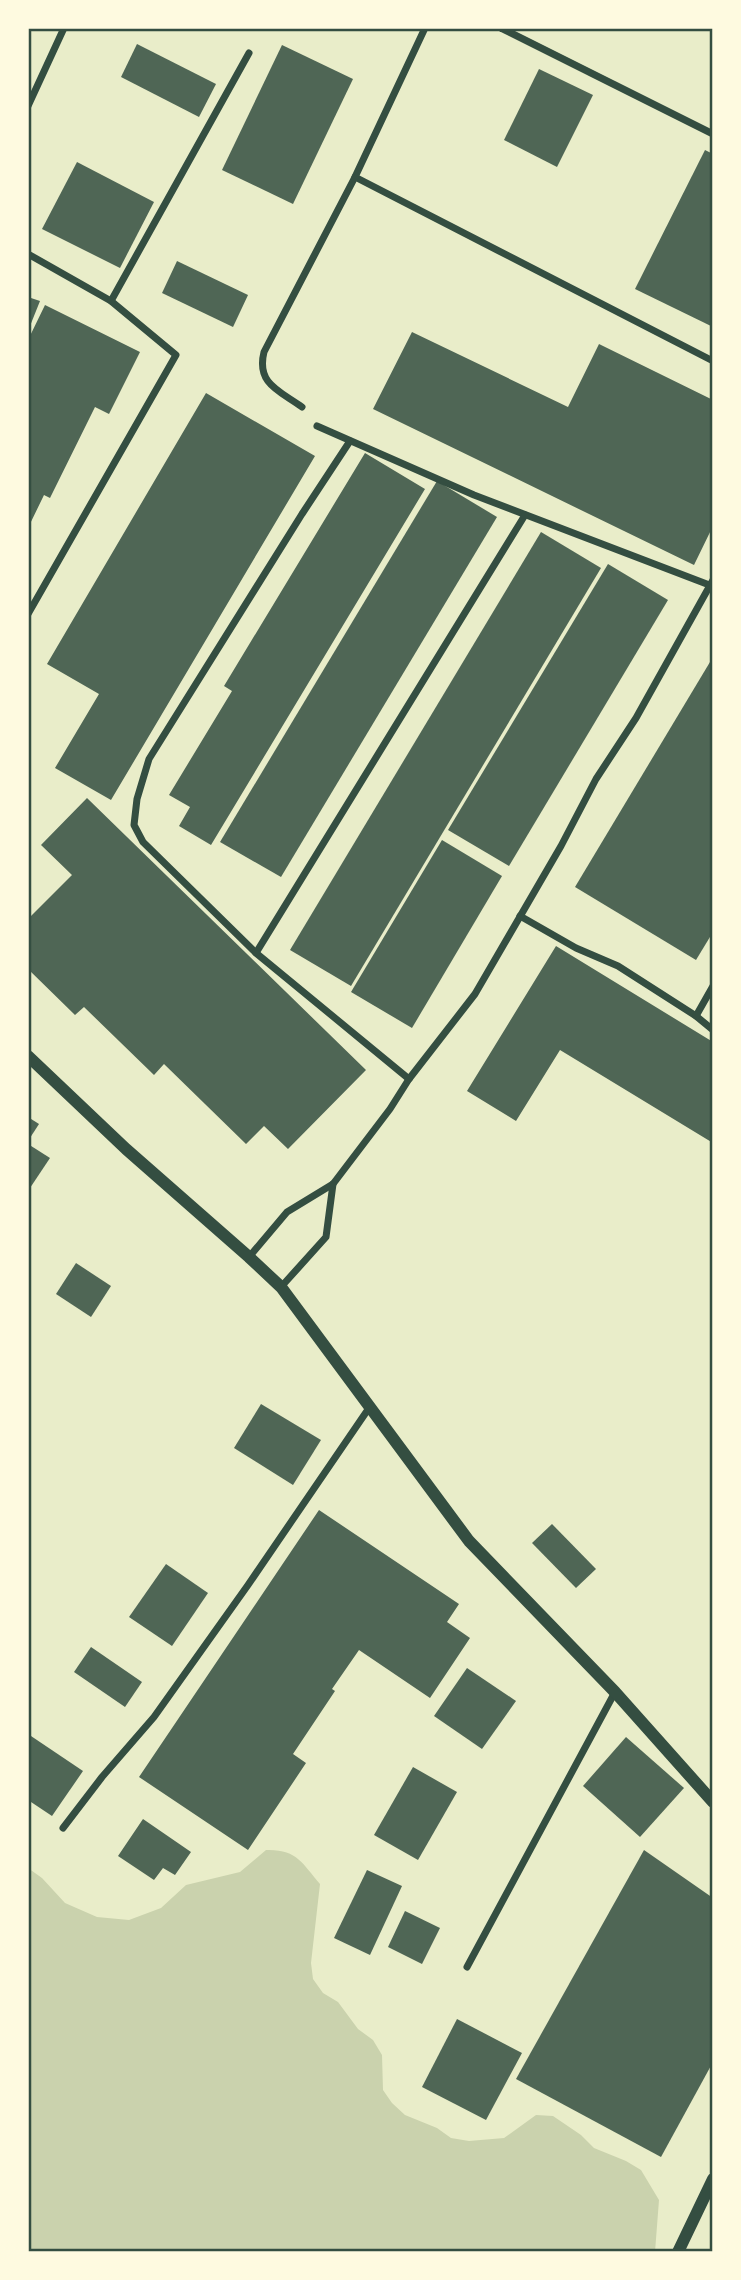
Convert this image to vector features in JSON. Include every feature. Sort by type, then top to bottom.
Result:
[{"type":"street","points":[[28,106],[64,28]]},
{"type":"street","points":[[302,407],[265,380],[261,362],[264,352],[355,177],[425,28]]},
{"type":"street","points":[[501,28],[713,134]]},
{"type":"street","points":[[111,302],[249,53]]},
{"type":"street","points":[[355,177],[713,361]]},
{"type":"street","points":[[28,254],[111,302],[176,355],[28,614]]},
{"type":"street","points":[[250,1257],[287,1212],[333,1184],[475,994],[561,846],[596,779],[636,718],[712,584],[525,514],[317,426]]},
{"type":"street","points":[[350,441],[149,759],[137,799],[134,825],[143,842],[256,953],[409,1079]]},
{"type":"street","points":[[256,953],[525,514]]},
{"type":"street","points":[[520,916],[576,948],[618,966],[696,1016],[713,1030]]},
{"type":"street","points":[[696,1016],[713,986]]},
{"type":"street","points":[[28,1056],[126,1149],[281,1287],[469,1541],[615,1692],[713,1802]]},
{"type":"street","points":[[281,1287],[326,1237],[333,1184]]},
{"type":"street","points":[[63,1828],[102,1777],[154,1717],[369,1408]]},
{"type":"street","points":[[467,1967],[615,1692]]},
{"type":"street","points":[[678,2252],[713,2179]]},
{"type":"green space","points":[[266,1850],[292,1855],[320,1884],[311,1963],[313,1979],[323,1993],[338,2002],[358,2029],[373,2040],[382,2055],[383,2090],[392,2103],[405,2115],[437,2128],[451,2138],[469,2141],[504,2138],[536,2115],[553,2116],[581,2135],[594,2148],[641,2170],[659,2200],[655,2252],[28,2252],[28,1868],[42,1878],[65,1903],[97,1917],[129,1920],[161,1908],[186,1885],[240,1872]]},
{"type":"building","points":[[137,44],[216,84],[199,117],[121,77]]},
{"type":"building","points":[[282,45],[353,79],[293,204],[222,170]]},
{"type":"building","points":[[539,69],[593,95],[557,167],[504,140]]},
{"type":"building","points":[[705,150],[713,154],[713,327],[635,289]]},
{"type":"building","points":[[77,162],[154,202],[120,268],[42,229]]},
{"type":"building","points":[[177,261],[248,295],[233,327],[162,293]]},
{"type":"building","points":[[28,297],[40,301],[28,331]]},
{"type":"building","points":[[45,305],[140,352],[109,414],[95,407],[50,498],[44,495],[28,528],[28,340]]},
{"type":"building","points":[[412,332],[568,407],[599,344],[713,400],[713,526],[694,565],[373,409]]},
{"type":"building","points":[[206,393],[315,456],[111,800],[55,768],[99,694],[47,664]]},
{"type":"building","points":[[365,453],[425,489],[211,845],[179,826],[190,807],[169,795],[232,691],[224,686]]},
{"type":"building","points":[[437,481],[497,517],[281,877],[220,842]]},
{"type":"building","points":[[541,532],[601,568],[351,986],[290,950]]},
{"type":"building","points":[[608,564],[668,600],[509,866],[448,830]]},
{"type":"building","points":[[713,657],[713,932],[696,960],[575,887]]},
{"type":"building","points":[[87,798],[366,1070],[288,1149],[264,1126],[246,1144],[164,1064],[154,1075],[84,1007],[75,1015],[28,969],[28,919],[72,875],[41,845]]},
{"type":"building","points":[[442,840],[502,876],[412,1028],[351,992]]},
{"type":"building","points":[[556,946],[713,1042],[713,1143],[560,1050],[516,1121],[467,1091]]},
{"type":"building","points":[[28,1117],[39,1124],[28,1141]]},
{"type":"building","points":[[28,1144],[50,1158],[28,1191]]},
{"type":"building","points":[[76,1263],[111,1286],[91,1317],[56,1294]]},
{"type":"building","points":[[261,1404],[321,1440],[293,1485],[234,1448]]},
{"type":"building","points":[[319,1510],[459,1604],[447,1622],[470,1638],[430,1698],[359,1650],[293,1754],[306,1763],[248,1850],[139,1777]]},
{"type":"building","points":[[552,1524],[596,1569],[576,1588],[532,1543]]},
{"type":"building","points":[[166,1564],[208,1593],[172,1646],[129,1617]]},
{"type":"building","points":[[91,1647],[142,1682],[125,1707],[74,1672]]},
{"type":"building","points":[[467,1668],[516,1701],[482,1749],[434,1716]]},
{"type":"building","points":[[28,1734],[83,1771],[52,1816],[28,1800]]},
{"type":"building","points":[[626,1737],[684,1788],[640,1837],[583,1786]]},
{"type":"building","points":[[413,1767],[457,1792],[418,1860],[374,1835]]},
{"type":"building","points":[[143,1819],[191,1852],[175,1875],[163,1868],[154,1880],[118,1856]]},
{"type":"building","points":[[644,1850],[713,1898],[713,2062],[661,2157],[516,2079]]},
{"type":"building","points":[[367,1870],[402,1886],[370,1955],[334,1938]]},
{"type":"building","points":[[405,1911],[440,1928],[422,1964],[388,1947]]},
{"type":"building","points":[[457,2019],[522,2053],[486,2120],[422,2087]]}]
